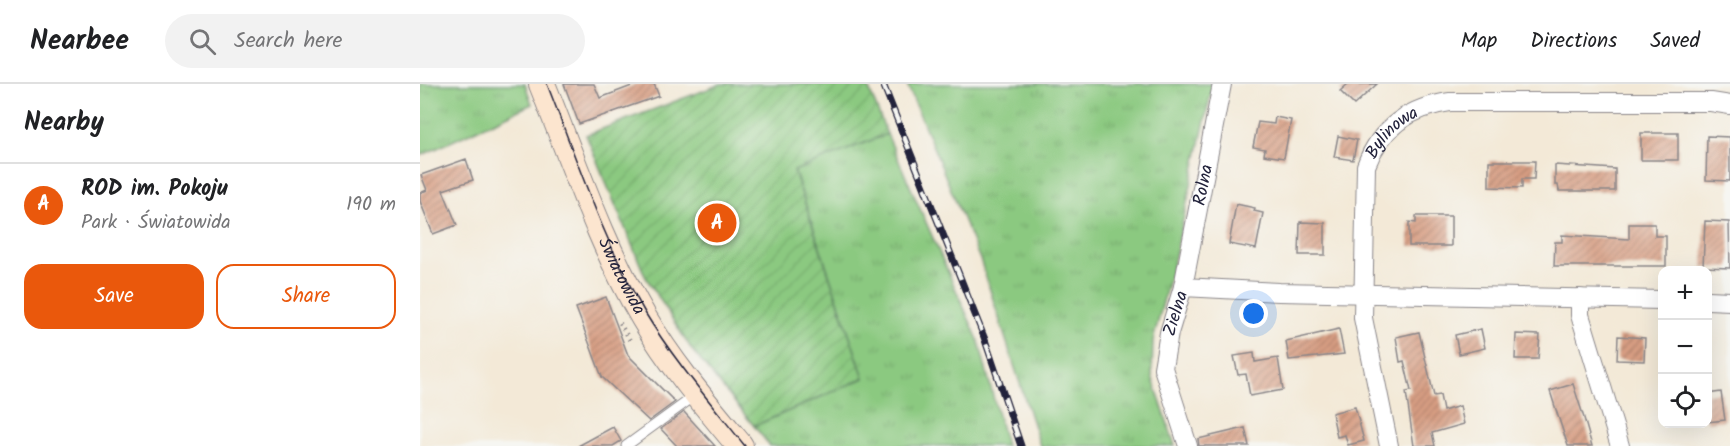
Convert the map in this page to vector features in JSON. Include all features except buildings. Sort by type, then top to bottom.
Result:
[{"type":"street","name":"Światowida","points":[[542,84],[626,285],[652,332],[697,394],[740,446]]},
{"type":"street","name":"Rolna","points":[[1183,287],[1222,84]]},
{"type":"street","name":"Bylinowa","points":[[1365,293],[1366,166],[1373,148],[1386,131],[1402,118],[1427,105],[1711,102],[1730,105]]},
{"type":"street","name":"Zielna","points":[[1188,446],[1170,396],[1163,368],[1169,333],[1183,287],[1658,300]]},
{"type":"street","points":[[1365,293],[1363,318],[1389,446]]},
{"type":"street","points":[[1580,298],[1580,315],[1620,446]]},
{"type":"street","points":[[1712,300],[1730,301]]},
{"type":"lane","points":[[626,446],[697,394]]},
{"type":"green space","points":[[420,84],[525,84],[532,104],[420,156]]},
{"type":"green space","points":[[721,84],[867,84],[887,134],[794,171],[864,378],[754,426],[692,350],[645,276],[586,135]]},
{"type":"green space","points":[[907,84],[1213,84],[1177,248],[1153,341],[1152,376],[1175,446],[1040,446],[981,262]]},
{"type":"green space","points":[[887,134],[979,342],[1006,446],[770,446],[754,426],[864,378],[794,170]]},
{"type":"tram line","points":[[547,84],[603,228],[629,284],[655,329],[679,363],[745,446]]},
{"type":"railway","points":[[883,84],[984,337],[1021,446]]},
{"type":"place","name":"ROD im. Pokoju","points":[[717,223]]}]
